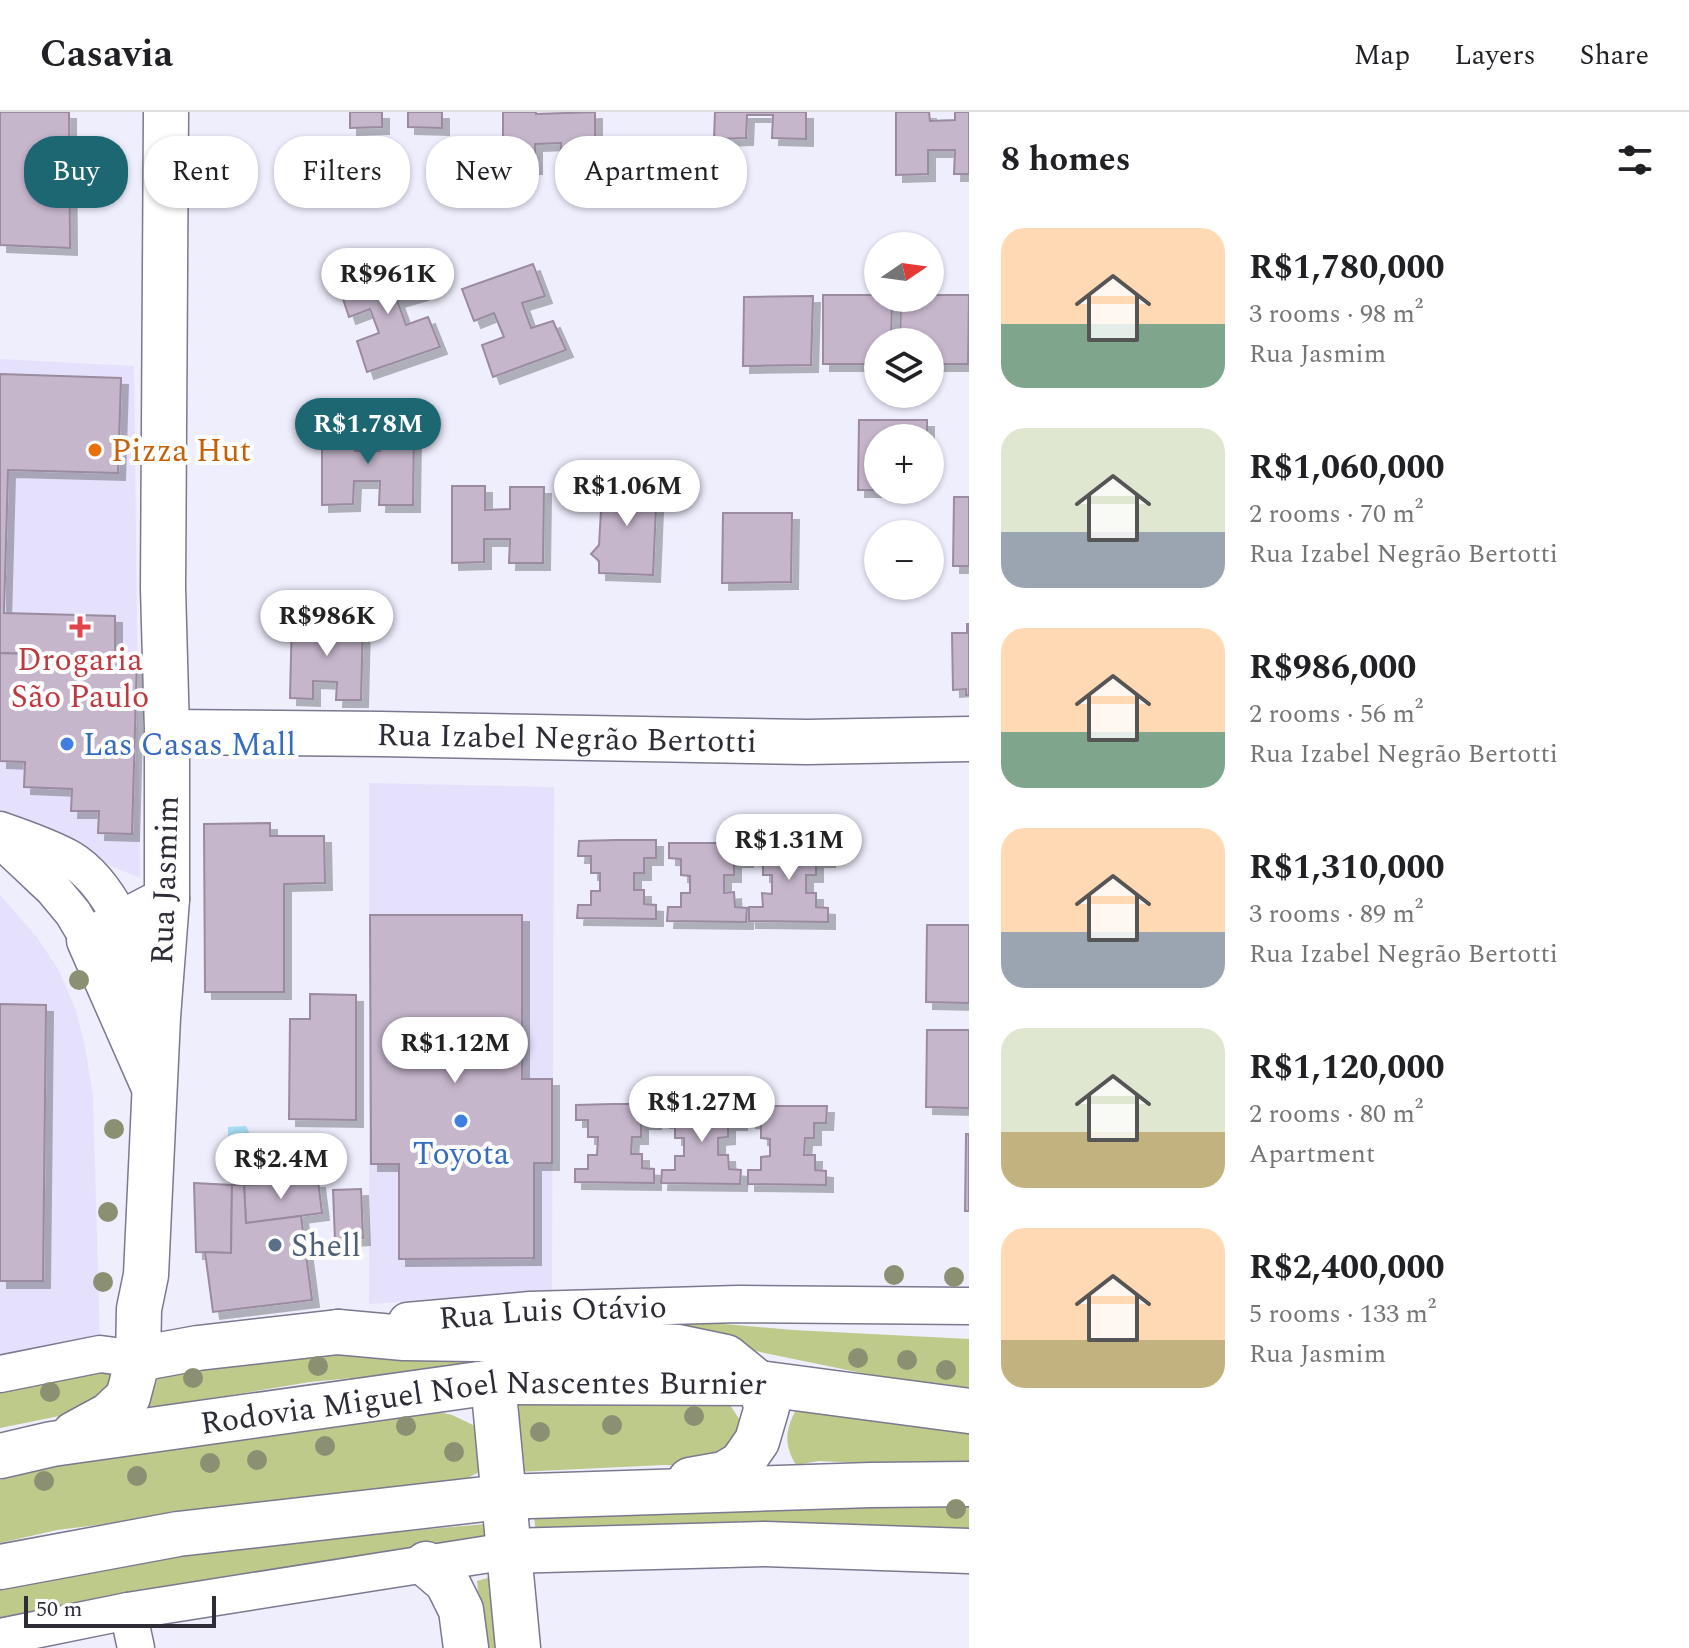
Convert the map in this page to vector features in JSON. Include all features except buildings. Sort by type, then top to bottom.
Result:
[{"type":"main road","name":"Rua Jasmim","points":[[52,1444],[109,1415],[128,1397],[138,1359],[139,1309],[146,1275],[158,1017],[167,899],[163,588],[166,112]]},
{"type":"main road","name":"Rua Izabel Negrão Bertotti","points":[[167,732],[807,742],[969,739]]},
{"type":"main road","points":[[156,1092],[105,930],[167,899]]},
{"type":"main road","points":[[146,1275],[156,1311],[164,1325],[173,1334],[198,1348]]},
{"type":"main road","points":[[338,1332],[404,1338],[549,1340],[678,1347],[726,1357],[758,1383],[767,1407],[757,1441],[741,1464],[724,1474],[597,1494]]},
{"type":"main road","name":"Rua Luis Otávio","points":[[138,1359],[198,1348],[338,1332]]},
{"type":"main road","points":[[493,1382],[518,1648]]},
{"type":"main road","name":"Rodovia Miguel Noel Nascentes Burnier","points":[[0,1456],[52,1444],[493,1382],[758,1383],[969,1411]]},
{"type":"main road","points":[[0,1567],[178,1534],[502,1497],[969,1484]]},
{"type":"main road","points":[[508,1551],[765,1544],[969,1551]]},
{"type":"main road","points":[[426,1564],[447,1582],[461,1610],[466,1648]]},
{"type":"street","points":[[0,830],[71,859],[87,872],[96,883],[105,930],[158,1017]]},
{"type":"street","points":[[0,839],[53,889],[73,913],[105,930]]},
{"type":"street","name":"Rua Luis Otávio","points":[[338,1332],[408,1321],[530,1310],[738,1304],[969,1306]]},
{"type":"street","points":[[0,1374],[100,1354],[138,1359]]},
{"type":"street","points":[[0,1637],[128,1611],[508,1551]]},
{"type":"street","points":[[128,1611],[136,1648]]},
{"type":"shaded area","points":[[0,359],[134,366],[140,878],[84,855],[0,810]]},
{"type":"shaded area","points":[[369,783],[554,787],[552,1293],[369,1304]]},
{"type":"shaded area","points":[[0,895],[36,936],[58,969],[76,1010],[85,1047],[93,1096],[100,1343],[0,1363]]},
{"type":"green space","points":[[619,1323],[724,1324],[969,1339],[969,1395]]},
{"type":"green space","points":[[385,1344],[486,1346],[489,1365],[310,1382],[142,1410],[161,1368]]},
{"type":"green space","points":[[109,1368],[119,1377],[94,1409],[0,1428],[0,1382]]},
{"type":"green space","points":[[701,1396],[730,1405],[745,1428],[734,1450],[706,1466],[517,1472],[515,1402]]},
{"type":"green space","points":[[420,1407],[452,1415],[473,1425],[486,1443],[483,1470],[455,1481],[57,1530],[0,1543],[0,1480],[123,1450]]},
{"type":"green space","points":[[796,1410],[969,1432],[969,1468],[819,1461],[796,1465],[787,1438]]},
{"type":"green space","points":[[969,1495],[969,1537],[537,1540],[533,1510]]},
{"type":"green space","points":[[486,1524],[486,1540],[0,1622],[0,1584],[236,1546]]},
{"type":"green space","points":[[491,1577],[498,1648],[483,1648],[477,1581]]},
{"type":"water","points":[[246,1126],[256,1146],[278,1145],[281,1161],[228,1168],[228,1127]]},
{"type":"place","name":"Pizza Hut","points":[[95,450]]},
{"type":"place","name":"Drogaria São Paulo","points":[[80,627]]},
{"type":"place","name":"Las Casas Mall","points":[[67,744]]},
{"type":"place","name":"Toyota","points":[[461,1121]]},
{"type":"place","name":"Shell","points":[[275,1245]]}]
